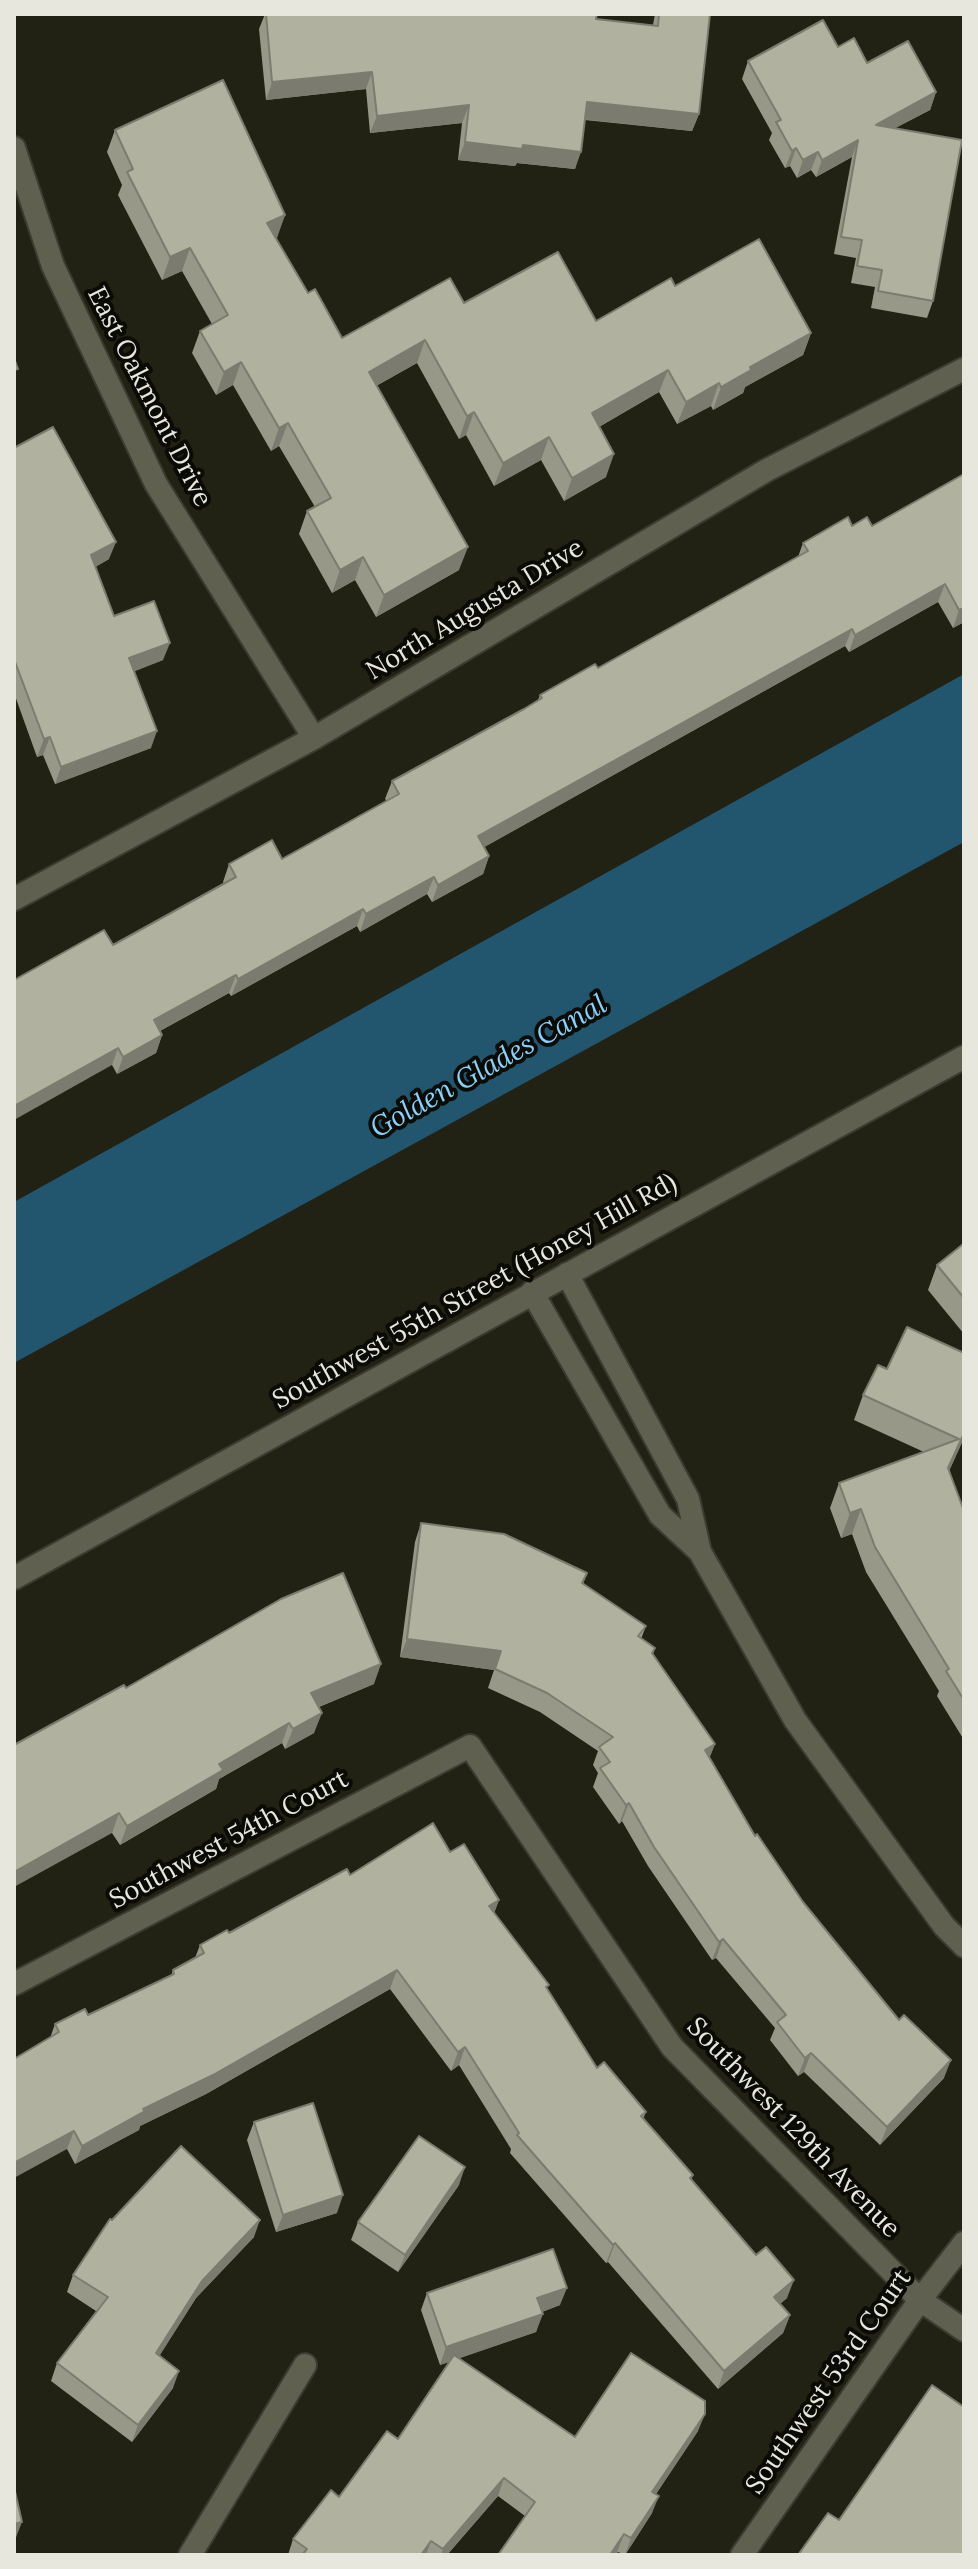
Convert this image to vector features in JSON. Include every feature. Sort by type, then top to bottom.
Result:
[{"type":"street","name":"East Oakmont Drive","points":[[14,148],[53,266],[156,484],[314,738]]},
{"type":"street","name":"North Augusta Drive","points":[[14,899],[314,738],[767,470],[964,369]]},
{"type":"street","name":"Southwest 55th Street (Honey Hill Rd)","points":[[14,1578],[964,1057]]},
{"type":"street","points":[[567,1274],[688,1499],[700,1552],[795,1720],[944,1926],[964,1946]]},
{"type":"street","points":[[532,1292],[660,1515],[700,1552]]},
{"type":"street","name":"Southwest 54th Court","points":[[14,1984],[470,1746]]},
{"type":"street","name":"Southwest 129th Avenue","points":[[470,1746],[672,2047],[920,2300],[964,2330]]},
{"type":"street","name":"Southwest 53rd Court","points":[[742,2555],[920,2300],[964,2243]]},
{"type":"street","points":[[190,2555],[305,2365]]},
{"type":"water","name":"Golden Glades Canal","points":[[964,674],[964,842],[14,1363],[14,1202]]},
{"type":"building","points":[[266,14],[597,14],[596,19],[658,26],[659,14],[710,14],[699,114],[587,102],[581,152],[465,142],[469,105],[377,116],[372,72],[272,82]]},
{"type":"building","points":[[823,20],[838,47],[854,38],[867,63],[908,41],[936,92],[876,125],[962,140],[933,301],[878,291],[882,270],[857,266],[862,240],[841,237],[858,140],[822,160],[818,152],[803,160],[796,148],[792,151],[776,122],[781,120],[748,61]]},
{"type":"building","points":[[223,80],[285,215],[267,223],[308,293],[315,289],[342,338],[450,278],[464,303],[558,252],[596,321],[671,278],[675,286],[759,239],[811,333],[721,387],[719,383],[686,402],[668,370],[592,413],[614,454],[572,478],[549,437],[503,463],[474,412],[467,416],[425,340],[369,372],[468,547],[384,595],[363,557],[340,570],[307,511],[331,498],[288,423],[279,428],[241,362],[224,372],[200,331],[228,315],[190,248],[170,257],[127,172],[133,169],[115,130]]},
{"type":"building","points":[[53,427],[116,542],[91,555],[114,616],[154,601],[170,643],[129,658],[157,731],[61,767],[50,737],[44,739],[14,659],[14,448]]},
{"type":"building","points":[[964,474],[964,608],[959,610],[945,584],[855,635],[852,629],[478,836],[489,856],[438,885],[434,877],[366,914],[363,909],[238,979],[236,975],[154,1020],[162,1035],[123,1057],[118,1048],[14,1106],[14,980],[104,930],[113,945],[236,877],[229,864],[272,840],[282,859],[399,794],[392,781],[524,709],[542,698],[540,695],[595,664],[598,668],[808,551],[803,543],[848,517],[852,526],[867,517],[872,526]]},
{"type":"building","points":[[962,1245],[964,1247],[964,1298],[937,1265]]},
{"type":"building","points":[[907,1327],[964,1353],[964,1433],[948,1468],[964,1511],[964,1700],[946,1671],[949,1669],[875,1547],[861,1509],[850,1513],[839,1483],[959,1439],[863,1395],[878,1365],[887,1369]]},
{"type":"building","points":[[421,1523],[504,1534],[587,1573],[582,1583],[646,1626],[638,1636],[655,1648],[652,1653],[715,1744],[705,1750],[755,1836],[757,1834],[803,1902],[899,2020],[904,2015],[951,2060],[887,2127],[811,2053],[805,2058],[777,2022],[786,2015],[723,1939],[719,1942],[654,1847],[629,1803],[626,1805],[600,1768],[610,1762],[599,1747],[613,1737],[547,1693],[495,1669],[501,1651],[407,1639]]},
{"type":"building","points":[[343,1573],[381,1664],[311,1693],[322,1713],[293,1729],[289,1723],[219,1764],[223,1770],[127,1826],[119,1813],[14,1872],[14,1745],[124,1685],[126,1688],[281,1599]]},
{"type":"building","points":[[433,1823],[450,1852],[464,1844],[499,1900],[489,1906],[549,1985],[546,1987],[597,2068],[604,2062],[646,2112],[641,2116],[693,2175],[690,2178],[756,2255],[766,2247],[794,2280],[774,2297],[790,2315],[724,2371],[615,2243],[613,2245],[517,2135],[519,2133],[465,2047],[458,2052],[397,1970],[213,2075],[143,2109],[145,2111],[82,2146],[74,2131],[14,2163],[14,2059],[59,2032],[55,2024],[85,2009],[88,2015],[174,1974],[173,1970],[204,1953],[200,1945],[227,1930],[229,1933],[347,1869],[350,1875]]},
{"type":"building","points":[[313,2103],[343,2195],[283,2215],[254,2122]]},
{"type":"building","points":[[419,2136],[465,2167],[405,2255],[358,2222]]},
{"type":"building","points":[[181,2146],[260,2220],[202,2281],[156,2353],[179,2371],[138,2425],[57,2363],[108,2297],[73,2275],[110,2219]]},
{"type":"building","points":[[553,2249],[567,2288],[537,2298],[543,2314],[446,2347],[427,2293]]},
{"type":"building","points":[[631,2353],[705,2401],[705,2414],[652,2492],[659,2496],[631,2538],[624,2534],[610,2555],[498,2555],[535,2502],[504,2478],[443,2549],[431,2541],[421,2555],[302,2555],[307,2549],[293,2539],[331,2490],[339,2497],[387,2431],[398,2439],[454,2355],[575,2437]]},
{"type":"building","points":[[932,2385],[964,2407],[964,2555],[798,2555],[828,2513],[839,2520]]},
{"type":"building","points":[[14,2487],[22,2522],[14,2524]]}]
